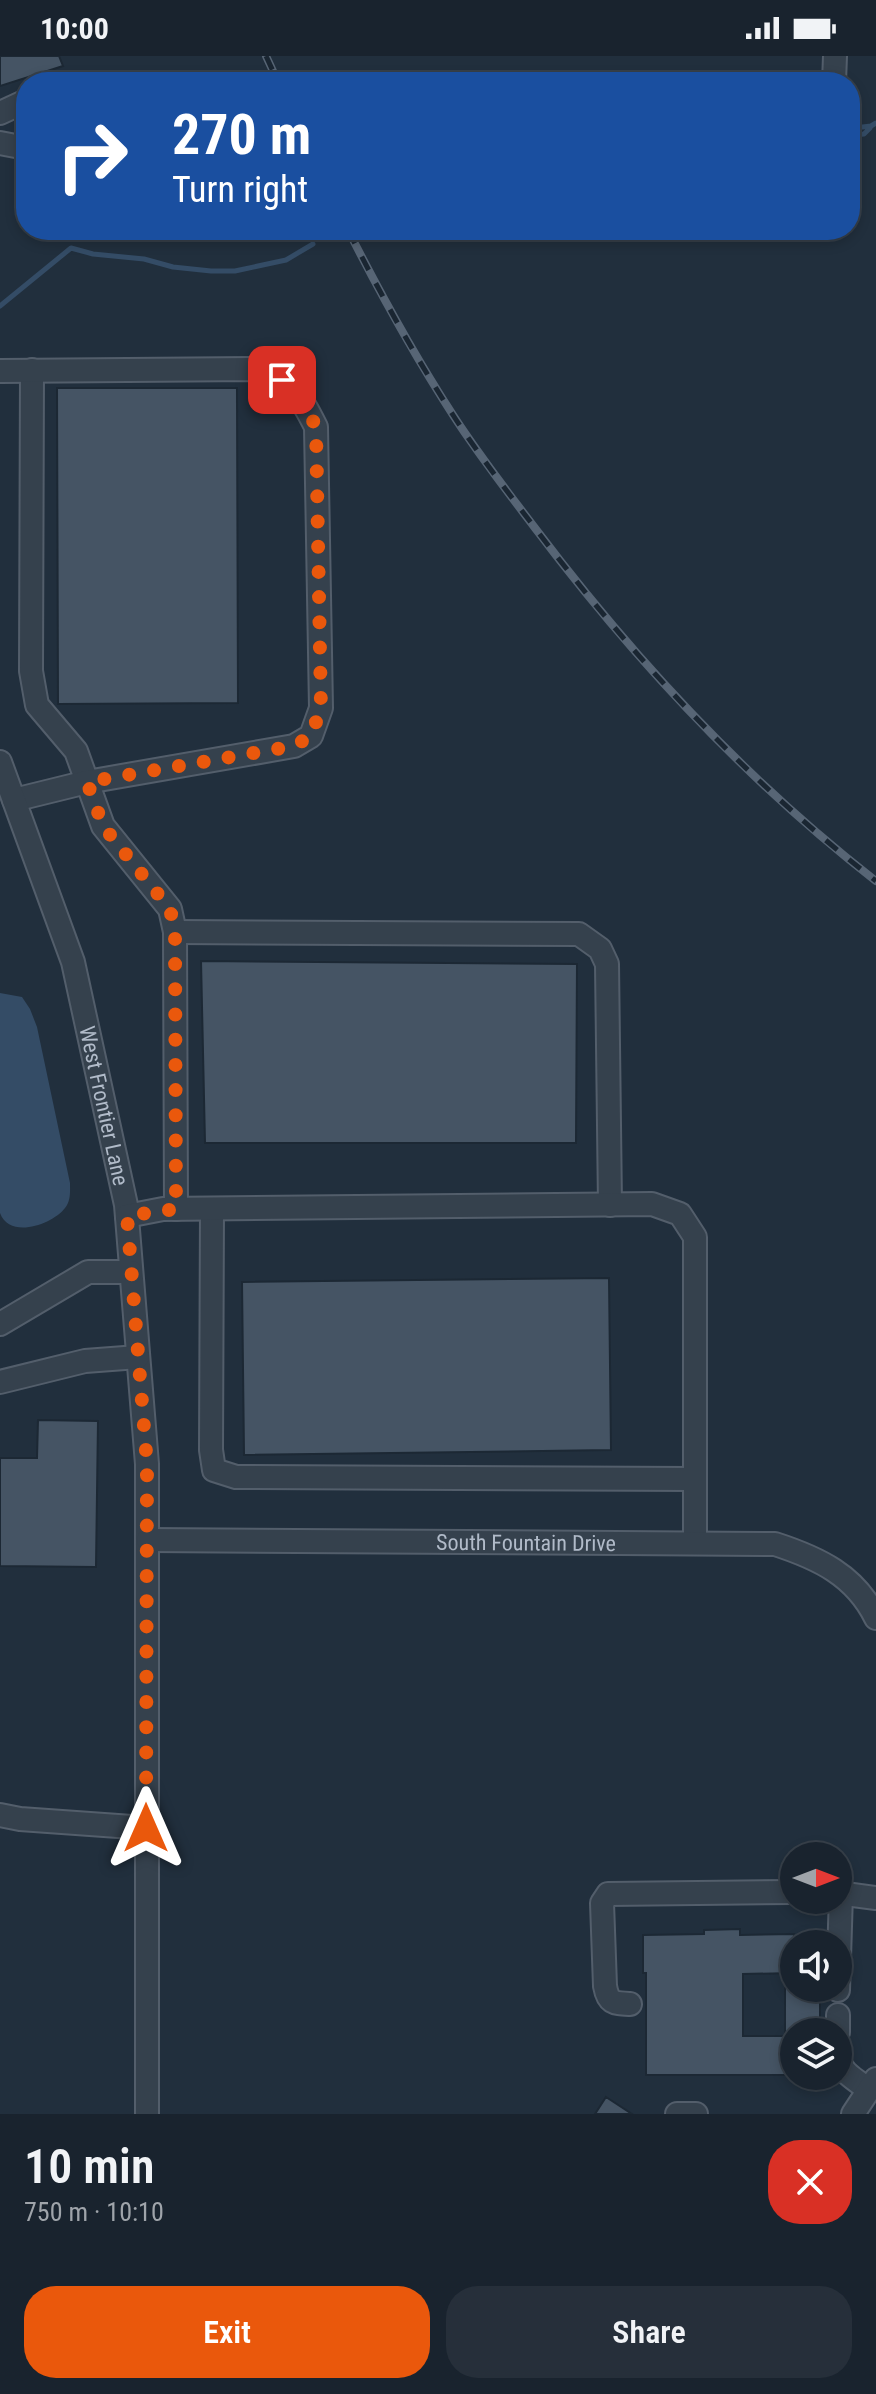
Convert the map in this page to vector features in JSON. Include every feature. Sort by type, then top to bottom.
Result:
[{"type":"street","points":[[0,371],[254,369],[282,380],[303,401],[316,427],[321,708],[311,736],[294,746],[87,782],[14,800]]},
{"type":"street","points":[[32,370],[31,671],[37,705],[76,751],[103,826],[170,909],[175,932],[176,1209]]},
{"type":"street","name":"West Frontier Lane","points":[[0,762],[73,962],[127,1216],[147,1464],[147,2114]]},
{"type":"street","points":[[175,932],[579,934],[600,949],[607,964],[610,1205]]},
{"type":"street","points":[[127,1216],[176,1209],[652,1204],[680,1214],[695,1237],[695,1543]]},
{"type":"street","points":[[212,1209],[211,1450],[214,1470],[236,1477],[695,1479]]},
{"type":"street","points":[[0,1324],[88,1272],[131,1272]]},
{"type":"street","points":[[0,1382],[85,1361],[138,1357]]},
{"type":"street","name":"South Fountain Drive","points":[[148,1540],[775,1544],[811,1556],[835,1570],[858,1590],[876,1618]]},
{"type":"street","points":[[0,1815],[146,1828]]},
{"type":"street","points":[[630,2004],[614,2003],[607,1997],[602,1903],[608,1894],[780,1892]]},
{"type":"street","points":[[852,1895],[876,1898]]},
{"type":"street","points":[[852,2075],[873,2084],[853,2114]]},
{"type":"street","points":[[677,2114],[696,2114]]},
{"type":"water","points":[[0,993],[22,997],[37,1027],[70,1183],[65,1208],[51,1219],[32,1227],[13,1226],[0,1213]]},
{"type":"building","points":[[0,56],[59,56],[63,66],[44,72],[16,72],[16,81],[0,86]]},
{"type":"building","points":[[57,388],[237,388],[238,703],[58,704]]},
{"type":"building","points":[[201,961],[577,964],[576,1143],[205,1143]]},
{"type":"building","points":[[609,1278],[611,1450],[244,1455],[242,1282]]},
{"type":"building","points":[[38,1420],[98,1421],[96,1567],[0,1566],[0,1458],[37,1458]]},
{"type":"building","points":[[740,1929],[740,1935],[780,1934],[780,1973],[743,1974],[743,2036],[780,2036],[780,2075],[646,2075],[643,1935],[704,1934],[704,1930]]},
{"type":"building","points":[[785,2002],[820,2002],[820,2018],[785,2018]]},
{"type":"building","points":[[606,2097],[632,2114],[595,2114]]},
{"type":"waterway","points":[[860,127],[876,123]]},
{"type":"waterway","points":[[860,134],[870,128]]},
{"type":"waterway","points":[[0,306],[71,248],[93,254],[144,259],[173,267],[235,271],[286,260],[313,244]]},
{"type":"railway","points":[[266,56],[273,72]]},
{"type":"railway","points":[[353,240],[398,324],[453,415],[573,577],[694,716],[782,802],[876,881]]},
{"type":"route","points":[[146,1828],[147,1464],[127,1216],[176,1209],[175,932],[170,909],[103,826],[87,782],[294,746],[311,736],[321,708],[316,427],[303,401],[282,380]]}]
